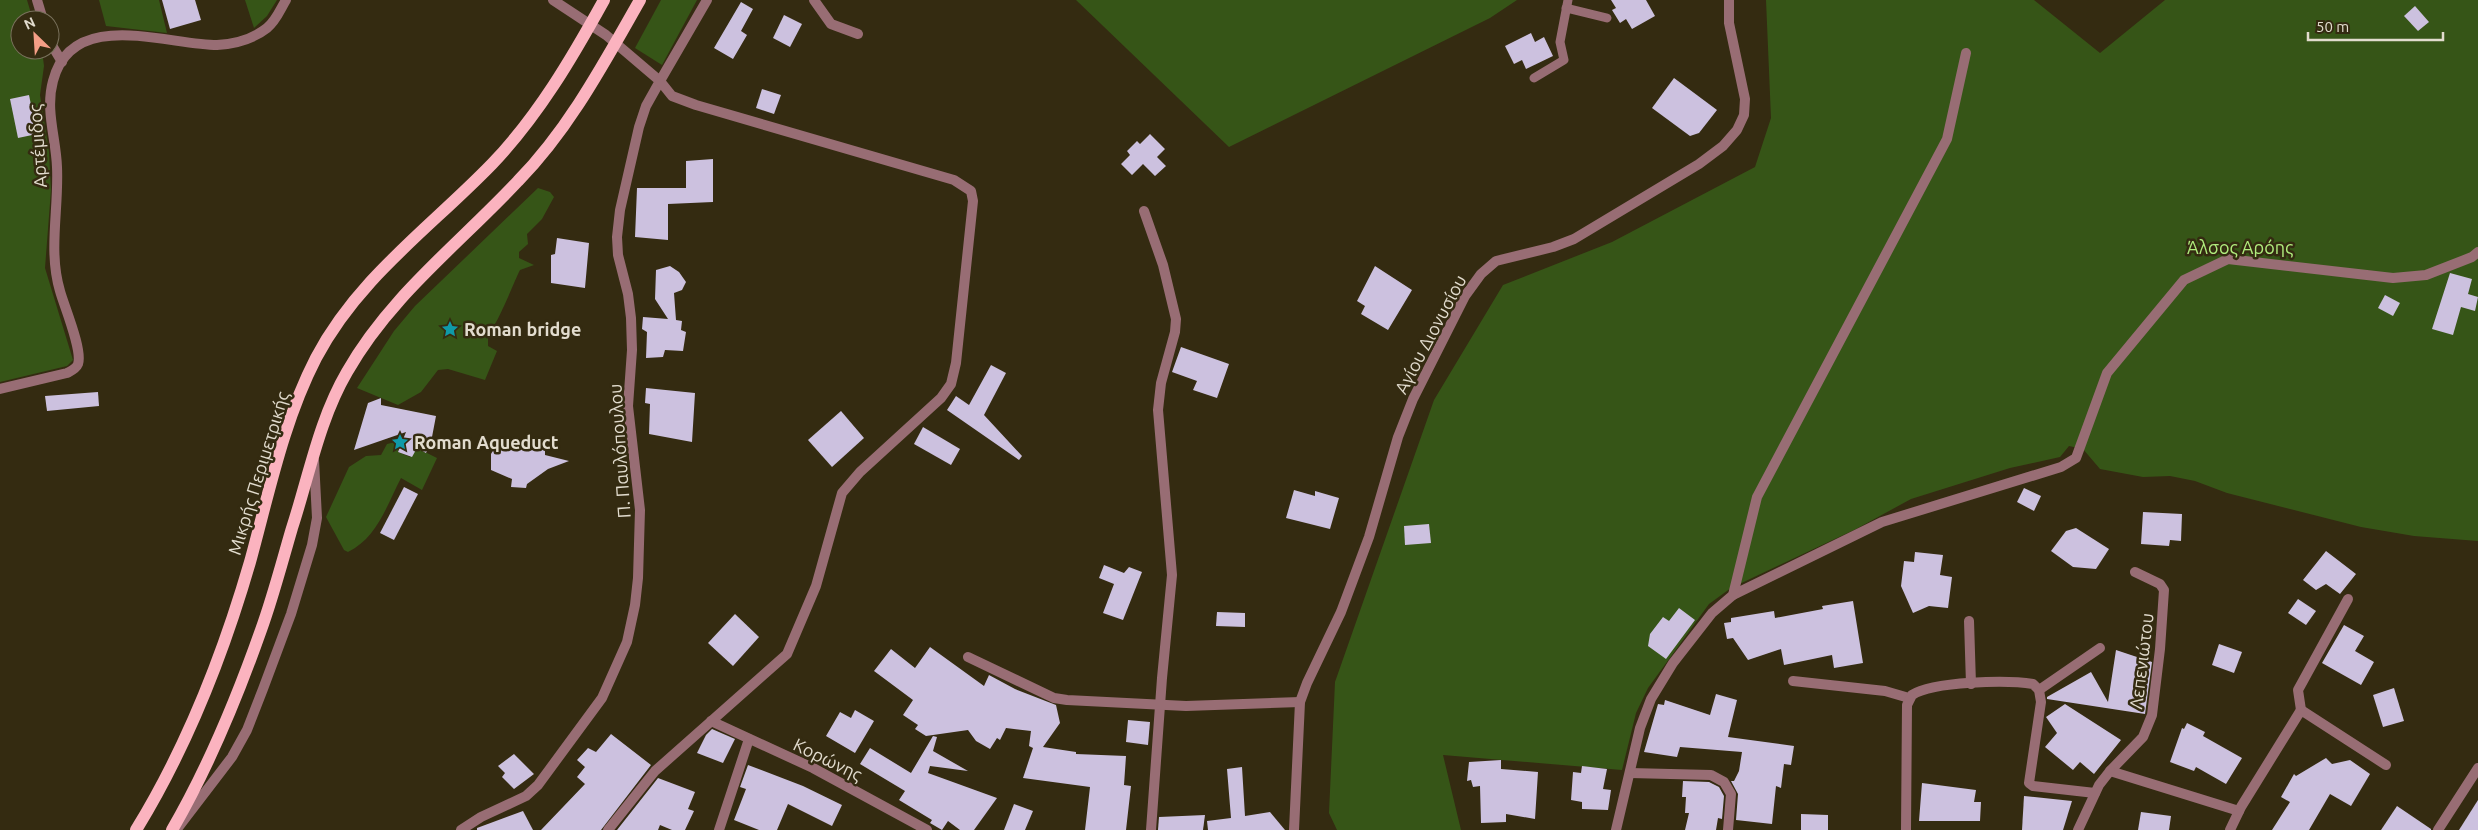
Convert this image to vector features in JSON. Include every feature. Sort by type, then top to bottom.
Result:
[{"type":"main road","name":"Μικρής Περιμετρικής","points":[[136,830],[175,759],[213,670],[249,565],[286,429],[317,356],[341,318],[371,280],[476,180],[523,129],[563,71],[604,0]]},
{"type":"main road","points":[[172,830],[211,752],[251,659],[314,457],[338,389],[364,343],[407,291],[533,165],[577,107],[640,0]]},
{"type":"street","name":"Αρτέμιδος","points":[[0,389],[67,373],[75,369],[79,362],[77,348],[54,267],[57,164],[50,97],[55,75],[62,62],[71,52],[84,43],[98,37],[113,34],[207,44],[234,43],[257,34],[268,27],[286,0]]},
{"type":"street","name":"Π. Παυλόπουλου","points":[[461,830],[471,823],[526,796],[538,786],[602,698],[627,642],[635,605],[638,578],[640,510],[628,406],[632,350],[631,318],[628,294],[618,255],[617,237],[622,200],[639,127],[646,106],[707,0]]},
{"type":"street","points":[[814,0],[831,24],[858,34]]},
{"type":"street","name":"Αγίου Διονυσίου","points":[[1294,830],[1300,702],[1307,683],[1341,612],[1369,537],[1398,437],[1413,399],[1438,347],[1476,280],[1496,261],[1553,247],[1587,231],[1715,153],[1737,130],[1744,115],[1744,99],[1729,23],[1729,0]]},
{"type":"street","points":[[555,2],[606,36],[644,66],[672,96],[696,105],[954,180],[971,191],[973,201],[956,363],[951,384],[936,403],[846,487],[838,502],[810,604],[787,654],[655,771],[608,830]]},
{"type":"street","points":[[1733,595],[1757,497],[1947,139],[1966,53]]},
{"type":"street","points":[[1144,211],[1163,265],[1176,319],[1175,332],[1161,384],[1158,410],[1172,575],[1160,706],[1152,830]]},
{"type":"street","points":[[1616,830],[1644,717],[1660,683],[1712,613],[1733,595],[1882,522],[2061,467],[2076,458],[2107,373],[2184,280],[2228,259],[2392,278],[2426,275],[2472,257],[2478,252]]},
{"type":"street","points":[[176,830],[232,757],[247,730],[267,680],[291,614],[312,545],[317,509],[314,457]]},
{"type":"street","name":"Λεπενιώτου","points":[[2110,771],[2143,737],[2154,706],[2164,590],[2160,584],[2135,572]]},
{"type":"street","points":[[2230,830],[2239,811],[2301,710],[2298,690],[2348,599]]},
{"type":"street","points":[[1969,622],[1970,684]]},
{"type":"street","points":[[2039,690],[2100,648]]},
{"type":"street","points":[[968,657],[1054,698],[1087,702],[1160,706],[1300,702]]},
{"type":"street","points":[[1793,681],[1880,690],[1909,698]]},
{"type":"street","points":[[1906,830],[1906,710],[1909,698],[1916,692],[1931,688],[1970,684],[2033,684],[2039,690],[2040,712],[2029,783],[2033,786],[2096,793]]},
{"type":"street","points":[[2301,710],[2386,765]]},
{"type":"street","name":"Κορώνης","points":[[711,721],[813,768],[927,830]]},
{"type":"street","points":[[719,830],[749,738]]},
{"type":"street","points":[[2438,830],[2478,768]]},
{"type":"street","points":[[2078,830],[2096,793],[2110,771],[2239,811]]},
{"type":"street","points":[[1630,773],[1710,775],[1724,782],[1730,794],[1728,830]]},
{"type":"lane","points":[[1534,78],[1564,60],[1560,42],[1567,4],[1607,18]]},
{"type":"green space","points":[[0,0],[27,0],[30,10],[10,10],[10,60],[43,60],[40,95],[49,152],[51,190],[45,268],[73,360],[67,366],[0,382]]},
{"type":"green space","points":[[99,0],[159,0],[167,33],[106,26]]},
{"type":"green space","points":[[245,0],[277,0],[267,16],[254,28]]},
{"type":"green space","points":[[661,0],[697,0],[662,65],[635,48]]},
{"type":"green space","points":[[1076,0],[1517,0],[1490,18],[1229,147]]},
{"type":"green space","name":"Άλσος Αρόης","points":[[1766,0],[2034,0],[2100,53],[2165,0],[2478,0],[2478,541],[2414,536],[2361,527],[2227,493],[2195,481],[2170,476],[2143,477],[2100,469],[2083,449],[2069,446],[2060,457],[2010,468],[1911,499],[1856,529],[1731,588],[1709,604],[1648,688],[1636,713],[1622,770],[1443,755],[1461,830],[1337,830],[1329,813],[1335,682],[1434,400],[1503,285],[1612,242],[1755,167],[1771,118]]},
{"type":"green space","points":[[538,188],[550,192],[554,197],[542,219],[527,234],[528,244],[519,252],[519,258],[534,265],[520,270],[492,330],[488,334],[488,346],[497,351],[485,380],[448,369],[438,370],[421,392],[398,405],[357,388],[394,331],[415,306]]},
{"type":"green space","points":[[400,441],[398,452],[410,457],[418,446],[423,447],[423,451],[437,458],[422,490],[401,478],[374,530],[358,546],[348,552],[344,550],[326,517],[349,467],[366,456],[381,455],[387,444]]},
{"type":"building","points":[[162,0],[195,0],[201,20],[170,29]]},
{"type":"building","points":[[1611,0],[1646,0],[1655,16],[1632,29],[1626,19],[1620,23],[1612,10],[1616,8]]},
{"type":"building","points":[[741,2],[753,9],[741,31],[747,35],[733,59],[714,48]]},
{"type":"building","points":[[2415,6],[2429,22],[2418,31],[2404,16]]},
{"type":"building","points":[[784,15],[802,24],[790,47],[773,38]]},
{"type":"building","points":[[1531,33],[1535,42],[1544,37],[1553,56],[1526,69],[1522,60],[1514,64],[1505,46]]},
{"type":"building","points":[[1674,78],[1717,110],[1699,133],[1690,136],[1652,108]]},
{"type":"building","points":[[762,89],[781,95],[774,114],[756,108]]},
{"type":"building","points":[[29,95],[37,134],[18,138],[10,99]]},
{"type":"building","points":[[1150,134],[1165,149],[1157,157],[1166,166],[1155,176],[1143,164],[1132,175],[1121,164],[1130,155],[1127,151],[1137,141],[1140,144]]},
{"type":"building","points":[[713,159],[713,202],[668,204],[668,240],[635,237],[637,188],[686,188],[686,161]]},
{"type":"building","points":[[557,238],[589,243],[585,288],[551,283],[551,255],[555,254]]},
{"type":"building","points":[[670,266],[679,272],[686,282],[682,290],[674,293],[676,320],[682,321],[681,330],[686,332],[683,351],[665,350],[663,357],[646,358],[647,332],[642,329],[643,317],[668,319],[655,299],[656,270]]},
{"type":"building","points":[[1375,266],[1412,290],[1388,330],[1361,314],[1365,306],[1357,301]]},
{"type":"building","points":[[2450,273],[2472,279],[2468,294],[2478,297],[2475,311],[2461,307],[2453,335],[2432,329]]},
{"type":"building","points":[[2385,295],[2400,303],[2393,316],[2378,308]]},
{"type":"building","points":[[1181,347],[1229,364],[1217,398],[1193,390],[1197,381],[1172,372]]},
{"type":"building","points":[[991,365],[1006,373],[984,415],[1022,456],[1019,460],[947,410],[956,396],[969,405]]},
{"type":"building","points":[[646,388],[695,393],[692,442],[649,434],[650,404],[645,403]]},
{"type":"building","points":[[98,392],[99,406],[47,411],[45,396]]},
{"type":"building","points":[[381,398],[381,405],[436,416],[432,437],[426,453],[417,448],[412,457],[398,452],[406,432],[354,450],[368,403]]},
{"type":"building","points":[[841,411],[864,438],[832,467],[808,440]]},
{"type":"building","points":[[923,427],[960,449],[951,465],[914,444]]},
{"type":"building","points":[[498,442],[530,442],[529,447],[545,448],[545,455],[569,461],[548,469],[527,484],[526,488],[511,487],[512,479],[491,470],[491,454]]},
{"type":"building","points":[[404,487],[418,494],[394,540],[380,533]]},
{"type":"building","points":[[2024,488],[2041,496],[2034,511],[2017,502]]},
{"type":"building","points":[[1294,490],[1315,496],[1315,491],[1339,498],[1330,529],[1286,518]]},
{"type":"building","points":[[2143,512],[2182,514],[2181,541],[2170,540],[2169,546],[2141,544]]},
{"type":"building","points":[[1429,524],[1431,543],[1405,545],[1404,526]]},
{"type":"building","points":[[2076,528],[2109,549],[2096,569],[2073,567],[2051,551],[2066,531]]},
{"type":"building","points":[[2326,551],[2356,574],[2340,594],[2326,584],[2316,590],[2303,580]]},
{"type":"building","points":[[1915,552],[1943,555],[1940,575],[1952,577],[1948,608],[1929,606],[1913,613],[1901,586],[1904,561],[1914,562]]},
{"type":"building","points":[[1104,565],[1124,573],[1129,567],[1142,572],[1123,620],[1103,613],[1114,584],[1099,578]]},
{"type":"building","points":[[2298,599],[2316,611],[2306,625],[2288,613]]},
{"type":"building","points":[[1853,601],[1863,663],[1834,668],[1832,655],[1784,665],[1781,649],[1748,660],[1733,638],[1727,639],[1724,623],[1731,622],[1731,618],[1774,611],[1775,618],[1823,609],[1822,606]]},
{"type":"building","points":[[1679,608],[1695,620],[1666,659],[1648,646],[1650,634],[1663,617],[1669,621]]},
{"type":"building","points":[[1217,612],[1245,613],[1245,627],[1216,626]]},
{"type":"building","points":[[735,614],[759,637],[733,666],[708,643]]},
{"type":"building","points":[[2344,625],[2364,636],[2355,651],[2374,662],[2361,685],[2322,663]]},
{"type":"building","points":[[2219,644],[2242,652],[2234,673],[2212,665]]},
{"type":"building","points":[[930,647],[984,686],[989,675],[1015,689],[1056,705],[1060,723],[1043,747],[1076,752],[1076,754],[1126,756],[1124,785],[1131,786],[1126,830],[1085,830],[1090,787],[1023,778],[1033,748],[1029,746],[1031,731],[1006,728],[1000,740],[997,738],[990,749],[976,741],[968,730],[926,736],[915,729],[918,725],[903,715],[913,700],[874,671],[891,649],[915,668]]},
{"type":"building","points":[[2116,650],[2152,662],[2145,714],[2047,699],[2047,697],[2091,672],[2108,702]]},
{"type":"building","points":[[2394,688],[2404,721],[2383,727],[2373,695]]},
{"type":"building","points":[[1716,694],[1737,700],[1728,737],[1794,746],[1791,765],[1784,764],[1781,788],[1776,786],[1772,824],[1736,820],[1738,794],[1731,781],[1734,781],[1739,771],[1742,752],[1680,747],[1677,757],[1644,752],[1658,704],[1664,705],[1665,700],[1710,715]]},
{"type":"building","points":[[2065,704],[2121,740],[2094,774],[2080,762],[2073,770],[2045,747],[2057,733],[2046,717]]},
{"type":"building","points":[[855,710],[874,721],[855,753],[826,736],[840,712],[851,718]]},
{"type":"building","points":[[1128,720],[1150,722],[1148,745],[1126,742]]},
{"type":"building","points":[[2187,723],[2205,732],[2203,736],[2242,758],[2226,784],[2196,767],[2194,771],[2170,762],[2182,728],[2184,729]]},
{"type":"building","points":[[712,729],[735,739],[723,763],[697,753],[706,735]]},
{"type":"building","points":[[611,734],[651,765],[601,830],[541,830],[585,784],[577,777],[585,767],[577,760],[588,748],[596,752]]},
{"type":"building","points":[[933,736],[937,737],[933,751],[968,771],[930,766],[928,773],[997,798],[974,830],[960,830],[948,821],[942,830],[930,823],[932,820],[899,800],[905,791],[860,764],[870,748],[911,773]]},
{"type":"building","points":[[514,754],[534,774],[514,789],[502,777],[505,773],[498,766]]},
{"type":"building","points":[[2326,758],[2332,764],[2350,760],[2370,774],[2351,806],[2330,794],[2309,830],[2272,830],[2290,802],[2281,797],[2294,774],[2296,776]]},
{"type":"building","points":[[1501,760],[1501,769],[1538,772],[1535,819],[1506,814],[1506,822],[1481,823],[1480,786],[1473,787],[1471,780],[1467,781],[1469,762]]},
{"type":"building","points":[[748,765],[803,786],[842,805],[832,826],[788,804],[777,830],[759,830],[734,820],[746,789],[740,787]]},
{"type":"building","points":[[1582,766],[1607,769],[1603,789],[1611,790],[1608,810],[1582,809],[1582,802],[1571,800],[1573,772],[1581,773]]},
{"type":"building","points":[[1242,767],[1245,816],[1270,812],[1285,830],[1208,830],[1207,821],[1231,818],[1227,769]]},
{"type":"building","points":[[658,778],[695,792],[688,809],[694,811],[685,830],[672,830],[660,825],[658,830],[617,830]]},
{"type":"building","points":[[1683,781],[1709,782],[1719,787],[1724,796],[1722,819],[1718,818],[1716,830],[1685,830],[1689,813],[1685,813],[1686,797],[1682,797]]},
{"type":"building","points":[[1922,783],[1976,790],[1974,802],[1981,802],[1980,821],[1919,821]]},
{"type":"building","points":[[2024,796],[2072,801],[2063,830],[2022,830]]},
{"type":"building","points":[[2478,800],[2478,830],[2459,830]]},
{"type":"building","points":[[1014,804],[1033,811],[1025,830],[1004,830]]},
{"type":"building","points":[[2397,806],[2431,829],[2431,830],[2381,830]]},
{"type":"building","points":[[523,811],[533,830],[477,830],[477,828]]},
{"type":"building","points":[[2141,812],[2171,816],[2169,830],[2138,830]]},
{"type":"building","points":[[1801,814],[1828,815],[1828,830],[1801,830]]},
{"type":"building","points":[[1205,815],[1203,830],[1158,830],[1159,817]]},
{"type":"place","name":"Roman bridge","points":[[450,329]]},
{"type":"place","name":"Roman Aqueduct","points":[[400,442]]}]
